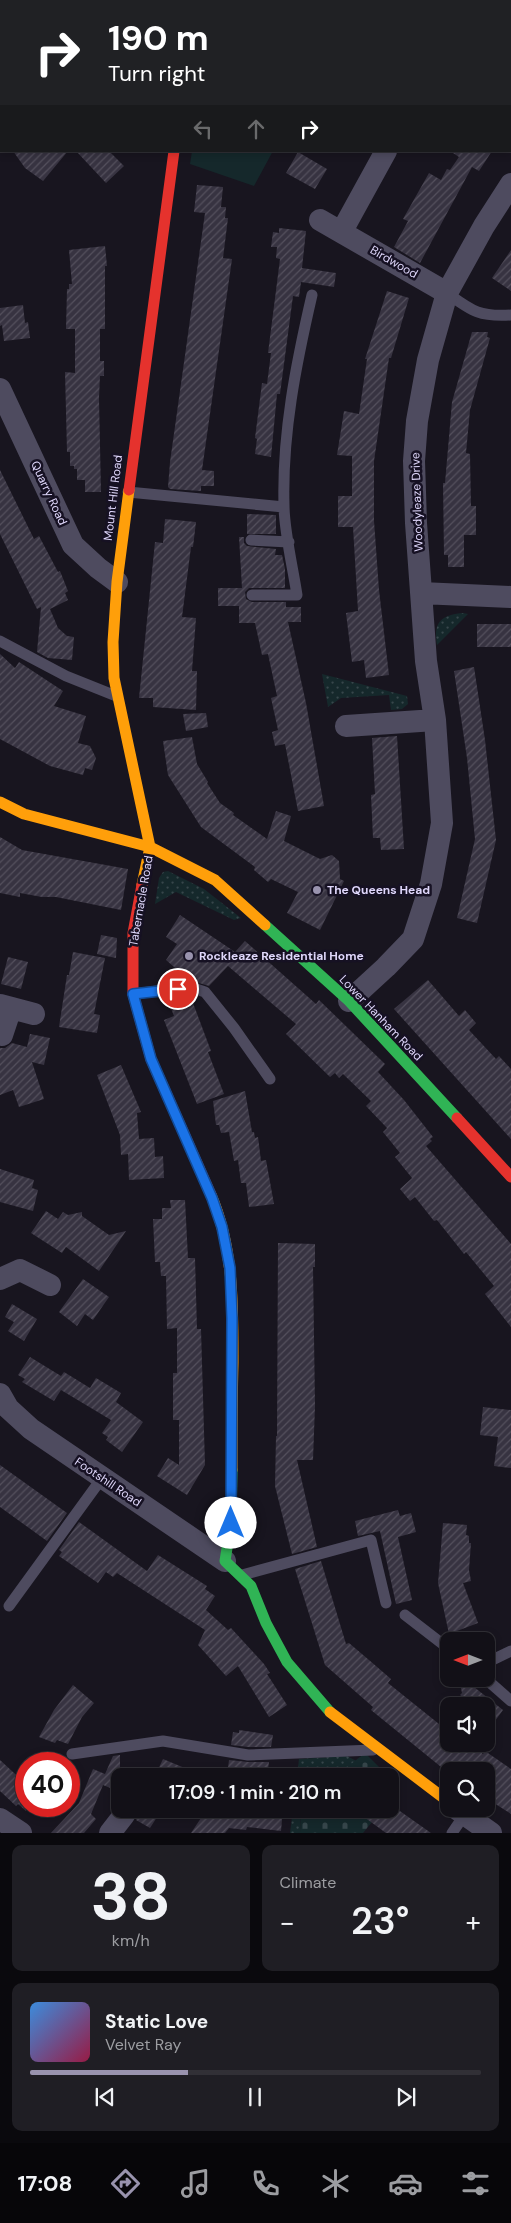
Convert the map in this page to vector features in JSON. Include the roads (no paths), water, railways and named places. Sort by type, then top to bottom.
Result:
[{"type":"street","name":"Mount Hill Road","points":[[150,847],[114,678],[113,642],[116,582],[174,152]]},
{"type":"street","points":[[342,231],[385,152]]},
{"type":"street","name":"Woodyleaze Drive","points":[[349,1001],[413,939],[432,884],[442,824],[435,720],[426,661],[421,593],[414,461],[417,421],[428,360],[447,293],[484,226],[511,184]]},
{"type":"street","name":"Birdwood","points":[[320,220],[447,293]]},
{"type":"street","name":"Quarry Road","points":[[0,389],[73,545],[116,582]]},
{"type":"street","points":[[421,593],[511,596]]},
{"type":"street","points":[[346,726],[435,720]]},
{"type":"street","name":"Lower Hanham Road","points":[[0,802],[24,814],[150,847],[215,880],[349,1001],[511,1177]]},
{"type":"street","name":"Tabernacle Road","points":[[150,847],[133,933],[133,994],[151,1059],[212,1198],[222,1227],[230,1268],[232,1318],[232,1568]]},
{"type":"street","points":[[2,1035],[6,1007],[34,1014]]},
{"type":"street","points":[[0,1279],[20,1270],[50,1285]]},
{"type":"street","name":"Footshill Road","points":[[0,1395],[8,1408],[31,1428],[232,1568]]},
{"type":"street","points":[[232,1568],[251,1586],[266,1623],[287,1662],[330,1712],[440,1796]]},
{"type":"street","points":[[468,1817],[491,1833]]},
{"type":"street","points":[[0,1819],[21,1833]]},
{"type":"lane","points":[[447,293],[474,312],[491,316],[511,315]]},
{"type":"lane","points":[[252,595],[297,595],[284,507],[287,434],[295,369],[312,294]]},
{"type":"lane","points":[[128,492],[284,507]]},
{"type":"lane","points":[[251,540],[289,542]]},
{"type":"lane","points":[[0,641],[66,676],[118,697]]},
{"type":"lane","points":[[133,994],[190,987],[205,992],[234,1028],[270,1079]]},
{"type":"lane","points":[[9,1606],[102,1478]]},
{"type":"lane","points":[[232,1568],[371,1540],[386,1603]]},
{"type":"lane","points":[[405,1615],[440,1642]]},
{"type":"lane","points":[[495,1659],[511,1651]]},
{"type":"lane","points":[[495,1687],[511,1701]]},
{"type":"lane","points":[[80,1753],[163,1741],[256,1755],[378,1750]]},
{"type":"lane","points":[[452,1833],[455,1817]]},
{"type":"place","name":"The Queens Head","points":[[317,890]]},
{"type":"place","name":"Rockleaze Residential Home","points":[[189,956]]}]
